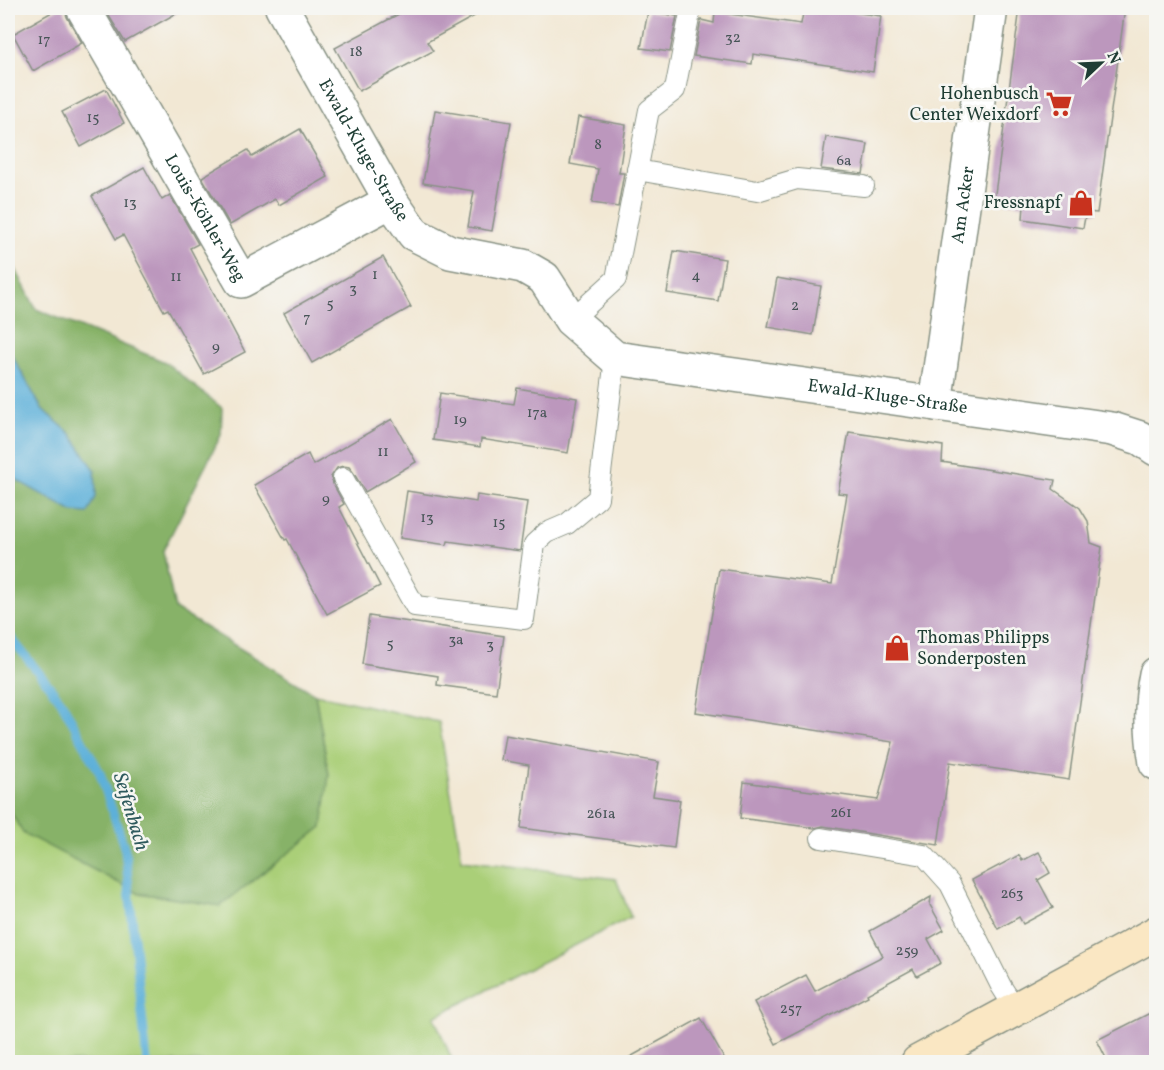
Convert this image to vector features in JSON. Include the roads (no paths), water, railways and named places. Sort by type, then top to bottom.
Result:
[{"type":"main road","points":[[918,1062],[1156,933]]},
{"type":"street","name":"Louis-Köhler-Weg","points":[[83,8],[241,281],[391,201]]},
{"type":"street","name":"Ewald-Kluge-Straße","points":[[282,8],[391,201],[414,234],[450,252],[523,266],[544,278],[571,320],[615,358],[1112,429],[1140,438],[1156,449]]},
{"type":"street","name":"Am Acker","points":[[935,404],[991,8]]},
{"type":"street","points":[[1156,674],[1152,718],[1156,763]]},
{"type":"lane","points":[[571,320],[616,279],[649,110],[675,90],[691,8]]},
{"type":"lane","points":[[637,170],[757,190],[797,179],[864,186]]},
{"type":"lane","points":[[343,478],[415,606],[524,619],[534,544],[546,533],[567,524],[598,498],[615,358]]},
{"type":"lane","points":[[821,838],[924,855],[950,884],[1016,1010]]},
{"type":"water","points":[[8,348],[42,409],[71,434],[95,470],[96,497],[88,513],[73,512],[20,482],[8,472]]},
{"type":"waterway","name":"Seifenbach","points":[[8,634],[61,701],[100,773],[125,850],[147,1062]]},
{"type":"place","name":"Hohenbusch Center Weixdorf","points":[[1059,104]]},
{"type":"place","name":"Fressnapf","points":[[1081,203]]},
{"type":"place","name":"Thomas Philipps Sonderposten","points":[[897,648]]}]
